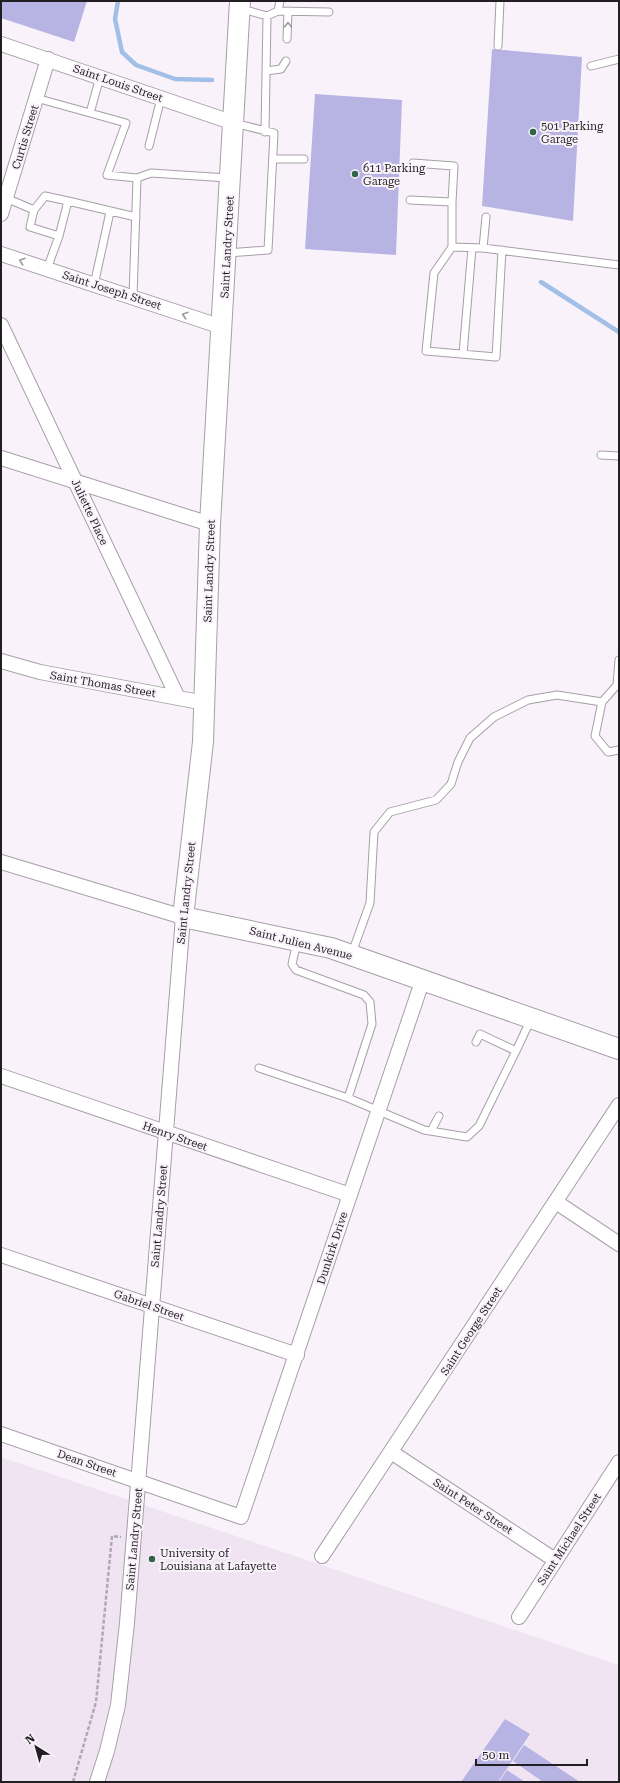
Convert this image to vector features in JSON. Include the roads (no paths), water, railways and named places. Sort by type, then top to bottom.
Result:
[{"type":"street","name":"Saint Landry Street","points":[[97,1782],[107,1751],[118,1706],[127,1623],[183,917],[198,792],[205,703],[210,524],[240,5]]},
{"type":"street","name":"Saint Louis Street","points":[[1,44],[234,123]]},
{"type":"street","name":"Curtis Street","points":[[1,214],[48,59]]},
{"type":"street","name":"Saint Joseph Street","points":[[1,254],[222,327]]},
{"type":"street","name":"Juliette Place","points":[[1,325],[178,698]]},
{"type":"street","points":[[1,458],[76,483],[210,524]]},
{"type":"street","name":"Saint Thomas Street","points":[[1,661],[40,672],[205,703]]},
{"type":"street","name":"Saint Julien Avenue","points":[[1,862],[183,917],[298,940],[351,955],[619,1049]]},
{"type":"street","name":"Dunkirk Drive","points":[[241,1517],[423,979]]},
{"type":"street","name":"Henry Street","points":[[1,1076],[350,1195]]},
{"type":"street","name":"Saint George Street","points":[[322,1556],[619,1105]]},
{"type":"street","points":[[556,1202],[619,1244]]},
{"type":"street","name":"Gabriel Street","points":[[1,1255],[297,1355]]},
{"type":"street","name":"Dean Street","points":[[1,1434],[241,1517]]},
{"type":"street","name":"Saint Peter Street","points":[[391,1452],[555,1560]]},
{"type":"street","name":"Saint Michael Street","points":[[519,1617],[619,1462]]},
{"type":"lane","points":[[278,10],[280,1]]},
{"type":"lane","points":[[498,46],[500,1]]},
{"type":"lane","points":[[240,5],[267,16]]},
{"type":"lane","points":[[267,16],[278,10],[329,12]]},
{"type":"lane","points":[[287,39],[288,11]]},
{"type":"lane","points":[[265,132],[267,16]]},
{"type":"lane","points":[[591,66],[619,59]]},
{"type":"lane","points":[[266,70],[281,69],[286,61]]},
{"type":"lane","points":[[90,113],[100,77]]},
{"type":"lane","points":[[36,98],[126,123],[108,175],[136,178],[151,173],[231,178]]},
{"type":"lane","points":[[149,146],[161,98]]},
{"type":"lane","points":[[226,253],[268,250],[274,133],[265,132],[234,123]]},
{"type":"lane","points":[[273,159],[304,159]]},
{"type":"lane","points":[[413,162],[454,166],[452,248],[434,273],[426,351],[496,357],[502,250]]},
{"type":"lane","points":[[133,297],[136,178]]},
{"type":"lane","points":[[59,236],[30,227],[34,210],[44,196],[136,217]]},
{"type":"lane","points":[[6,198],[34,210]]},
{"type":"lane","points":[[410,200],[452,202]]},
{"type":"lane","points":[[47,269],[59,236],[68,201]]},
{"type":"lane","points":[[94,285],[110,212]]},
{"type":"lane","points":[[483,248],[486,217]]},
{"type":"lane","points":[[452,248],[483,248],[619,265]]},
{"type":"lane","points":[[463,354],[472,248]]},
{"type":"lane","points":[[601,455],[619,456]]},
{"type":"lane","points":[[619,660],[617,685],[602,702],[595,736],[608,752],[619,750]]},
{"type":"lane","points":[[351,955],[370,903],[374,832],[390,812],[436,800],[451,784],[458,762],[470,738],[494,717],[528,700],[556,695],[602,702]]},
{"type":"lane","points":[[298,940],[292,964],[296,970],[364,995],[370,1002],[372,1024],[348,1098]]},
{"type":"lane","points":[[259,1068],[348,1098],[424,1130],[467,1137],[479,1126],[531,1019]]},
{"type":"lane","points":[[476,1042],[480,1034],[516,1051]]},
{"type":"lane","points":[[431,1131],[439,1116]]},
{"type":"waterway","points":[[118,1],[115,19],[122,52],[136,65],[175,79],[212,80]]},
{"type":"waterway","points":[[541,282],[619,332]]},
{"type":"place","name":"501 Parking Garage","points":[[533,132]]},
{"type":"place","name":"611 Parking Garage","points":[[355,174]]},
{"type":"place","name":"University of Louisiana at Lafayette","points":[[152,1559]]}]
